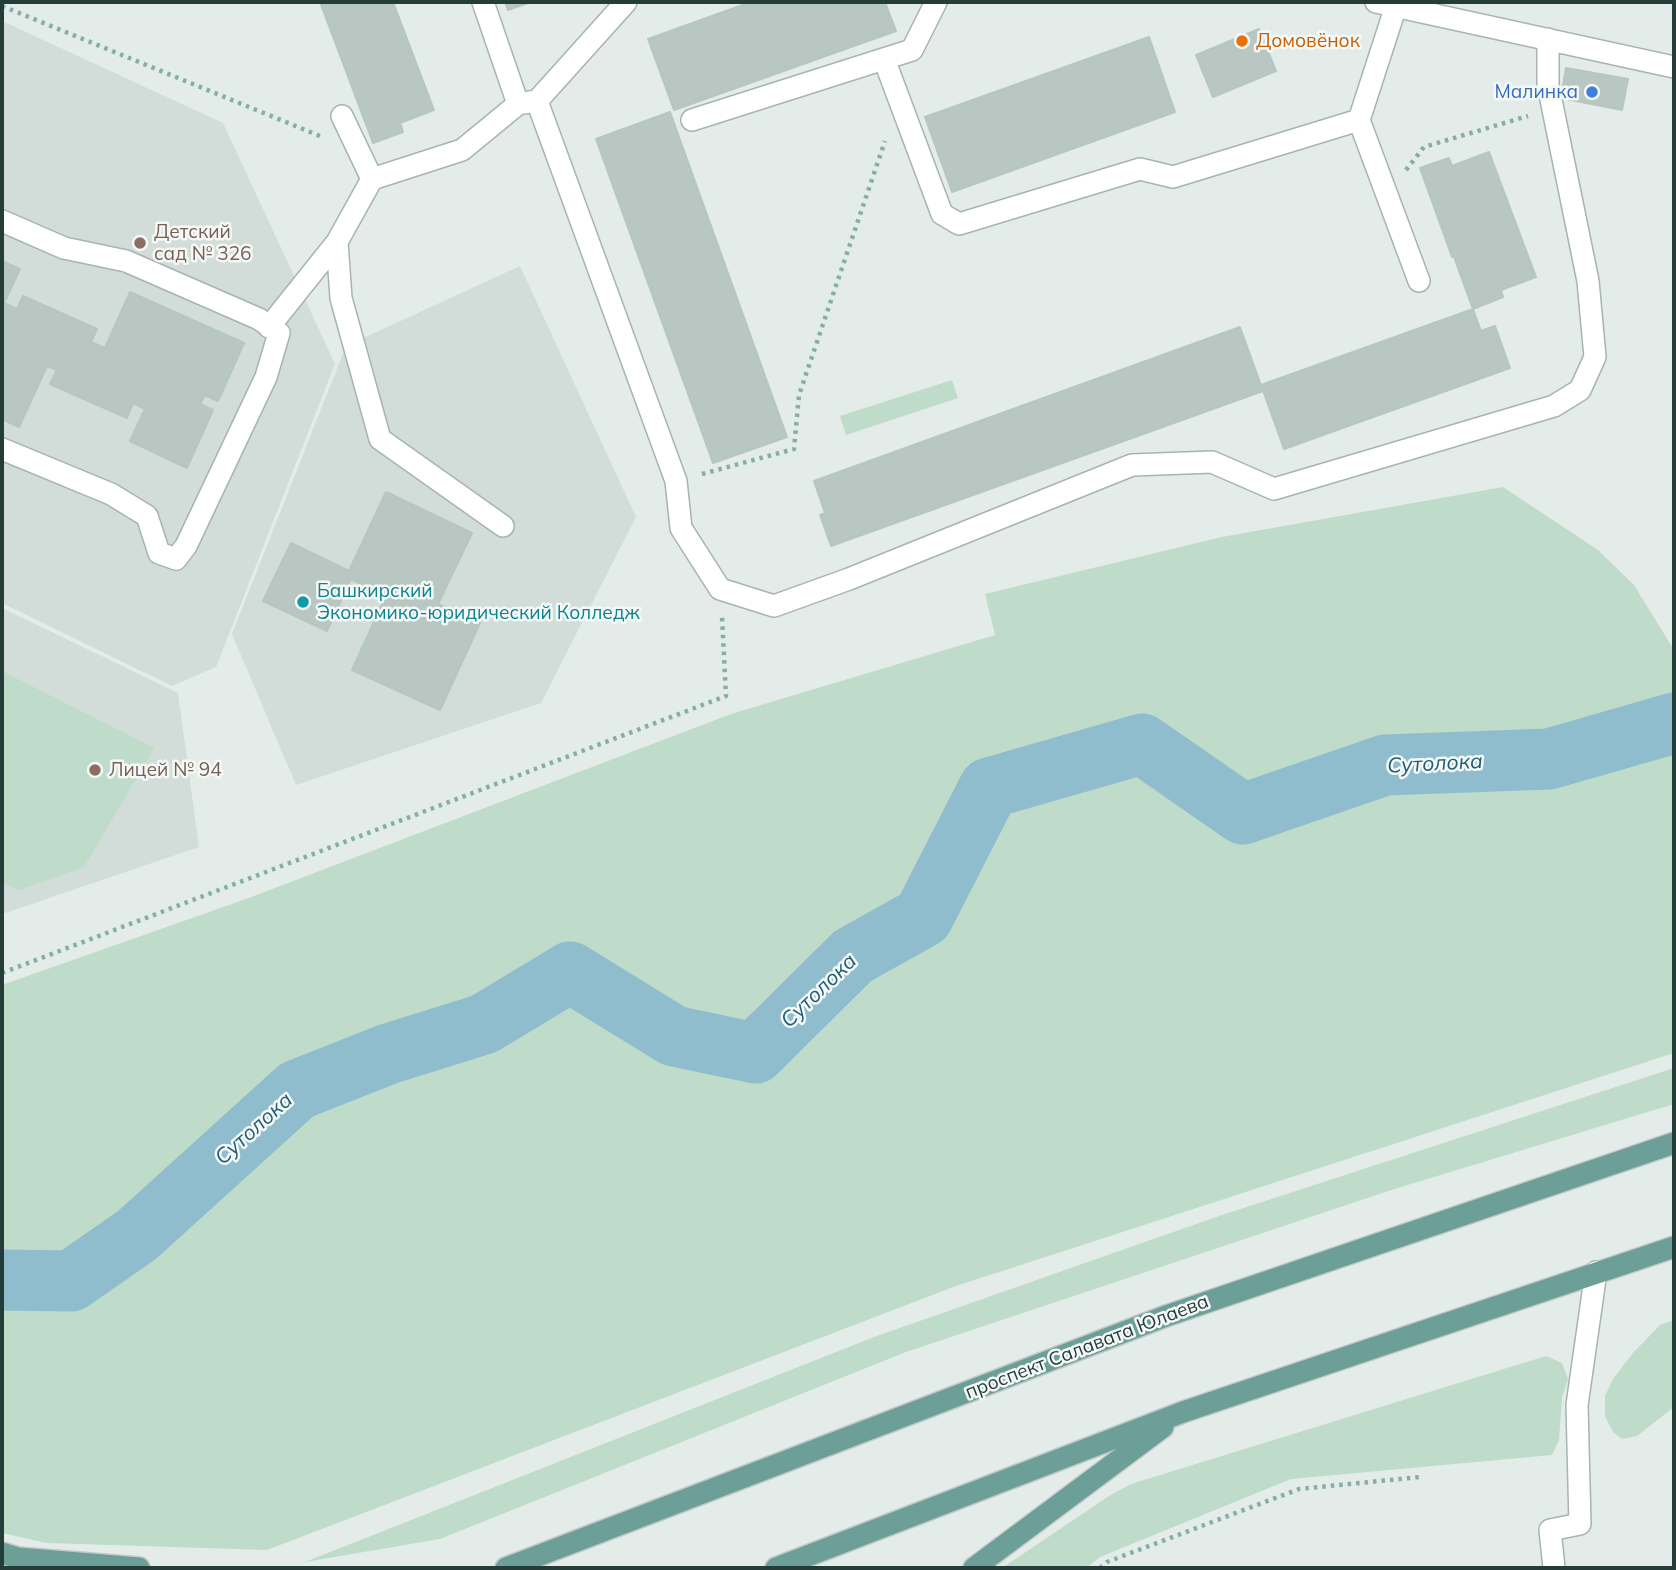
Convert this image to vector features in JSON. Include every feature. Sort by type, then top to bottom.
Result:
[{"type":"main road","name":"проспект Салавата Юлаева","points":[[506,1568],[1166,1316],[1674,1143]]},
{"type":"main road","points":[[776,1568],[1183,1412],[1674,1247]]},
{"type":"main road","points":[[974,1568],[1183,1412]]},
{"type":"main road","points":[[2,1553],[18,1558],[139,1568]]},
{"type":"street","points":[[483,2],[527,103],[676,481],[681,527],[720,589],[774,606],[849,579],[1132,465],[1212,462],[1274,489],[1554,406],[1580,390],[1595,357],[1588,282],[1548,85],[1548,39]]},
{"type":"street","points":[[269,327],[337,242],[372,179],[462,150],[527,103],[626,2]]},
{"type":"street","points":[[692,120],[912,50],[936,2]]},
{"type":"street","points":[[1419,281],[1359,120],[1386,4],[1674,67]]},
{"type":"street","points":[[884,60],[942,215],[959,224],[1140,169],[1173,177],[1359,120]]},
{"type":"street","points":[[342,116],[372,179]]},
{"type":"street","points":[[2,221],[64,248],[126,261],[259,319],[279,333],[266,377],[186,547],[176,559],[159,553],[147,516],[111,494],[2,449]]},
{"type":"street","points":[[337,242],[341,298],[380,439],[503,526]]},
{"type":"street","points":[[1555,1568],[1549,1530],[1580,1524],[1577,1405],[1596,1272]]},
{"type":"path","points":[[2,6],[360,152]]},
{"type":"path","points":[[676,481],[794,449],[799,395],[899,100]]},
{"type":"path","points":[[1388,196],[1424,147],[1553,109]]},
{"type":"path","points":[[2,973],[726,696],[720,589]]},
{"type":"path","points":[[1100,1568],[1107,1562],[1299,1489],[1420,1477]]},
{"type":"shaded area","name":"Детский сад № 326","points":[[2,21],[223,123],[335,364],[216,667],[172,686],[2,603]]},
{"type":"shaded area","points":[[520,266],[636,517],[541,703],[296,785],[232,634],[346,346]]},
{"type":"shaded area","name":"Лицей № 94","points":[[2,608],[178,693],[199,847],[2,914]]},
{"type":"green space","points":[[952,380],[958,398],[846,435],[840,416]]},
{"type":"green space","points":[[1503,487],[1598,550],[1634,585],[1674,650],[1674,1053],[956,1286],[267,1550],[47,1543],[2,1533],[2,985],[246,899],[731,714],[995,635],[985,594],[1222,537]]},
{"type":"green space","points":[[2,671],[154,748],[84,867],[19,890],[2,883]]},
{"type":"green space","points":[[1674,1068],[1674,1104],[1388,1191],[906,1352],[440,1539],[305,1562],[874,1337],[1219,1216]]},
{"type":"green space","points":[[1674,1320],[1674,1407],[1637,1436],[1622,1439],[1613,1432],[1605,1416],[1605,1396],[1613,1379],[1633,1353],[1660,1325]]},
{"type":"green space","points":[[1546,1356],[1562,1363],[1568,1379],[1562,1398],[1559,1440],[1552,1455],[1291,1479],[1100,1557],[1086,1568],[1002,1568],[1131,1484]]},
{"type":"building","points":[[320,2],[393,2],[434,110],[400,123],[403,132],[373,143]]},
{"type":"building","points":[[505,2],[531,2],[508,10]]},
{"type":"building","points":[[751,2],[885,2],[896,31],[674,110],[648,39]]},
{"type":"building","points":[[1259,29],[1276,71],[1213,97],[1196,55]]},
{"type":"building","points":[[1149,37],[1175,112],[952,192],[925,117]]},
{"type":"building","points":[[1566,68],[1628,79],[1622,110],[1561,98]]},
{"type":"building","points":[[670,112],[787,437],[713,463],[596,139]]},
{"type":"building","points":[[1489,152],[1536,277],[1501,290],[1503,297],[1473,309],[1420,168],[1449,158],[1452,166]]},
{"type":"building","points":[[2,261],[20,269],[4,303],[17,309],[23,296],[97,329],[91,342],[105,348],[130,292],[244,343],[218,401],[205,395],[200,404],[213,410],[187,468],[130,441],[145,409],[133,403],[127,418],[50,384],[57,370],[47,366],[19,427],[2,419]]},
{"type":"building","points":[[1473,309],[1481,331],[1495,326],[1510,368],[1284,449],[1261,385]]},
{"type":"building","points":[[1240,327],[1263,391],[831,546],[820,515],[825,513],[814,481]]},
{"type":"building","name":"Башкирский Экономико-юридический Колледж","points":[[386,492],[472,533],[438,604],[480,623],[440,710],[352,670],[386,596],[351,579],[327,631],[263,601],[291,543],[349,571]]},
{"type":"waterway","name":"Сутолока","points":[[2,1280],[71,1281],[137,1235],[297,1090],[388,1054],[484,1024],[570,972],[674,1036],[755,1053],[853,956],[923,917],[989,788],[1142,744],[1243,814],[1385,765],[1549,759],[1674,723]]},
{"type":"place","name":"Домовёнок","points":[[1242,41]]},
{"type":"place","name":"Малинка","points":[[1592,92]]},
{"type":"place","name":"Детский сад № 326","points":[[140,243]]},
{"type":"place","name":"Башкирский Экономико-юридический Колледж","points":[[303,602]]},
{"type":"place","name":"Лицей № 94","points":[[95,770]]}]
